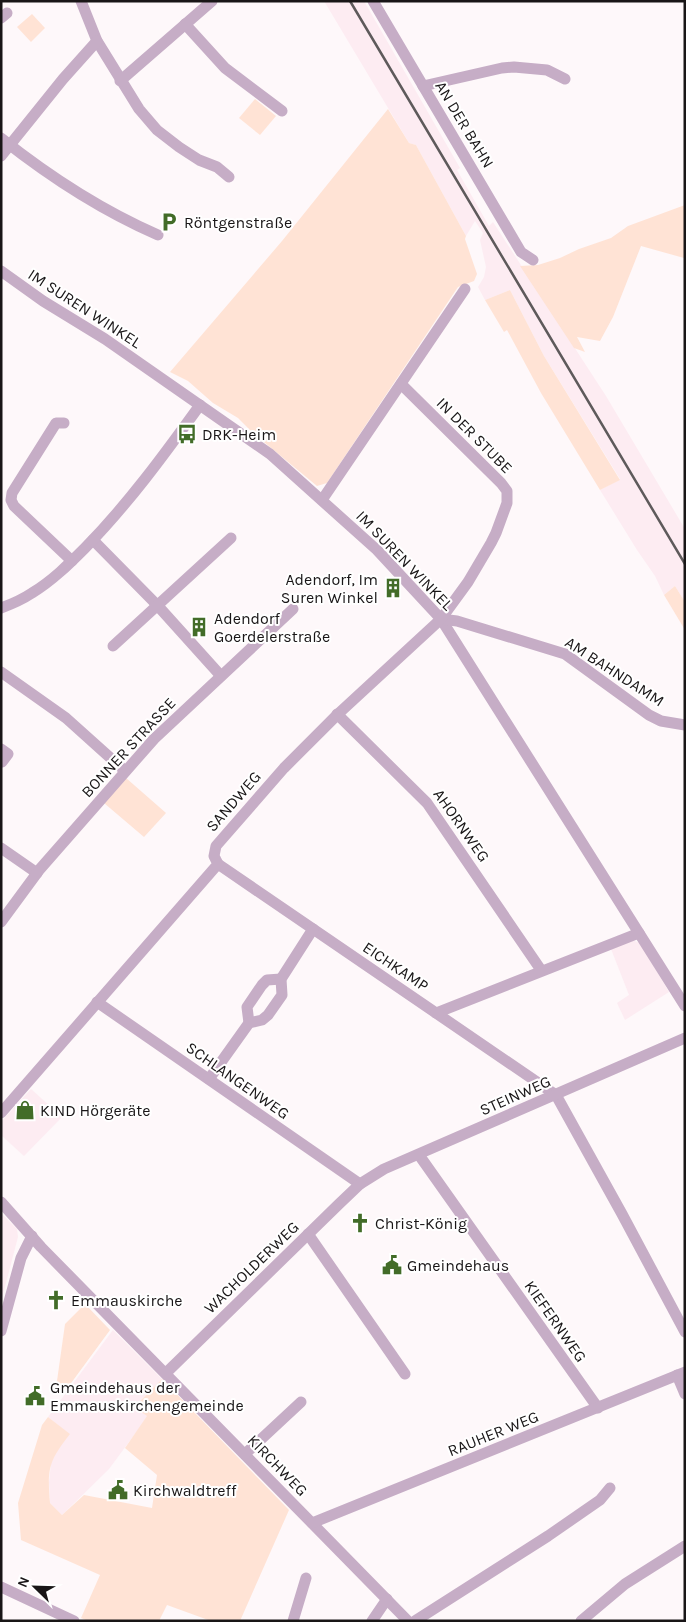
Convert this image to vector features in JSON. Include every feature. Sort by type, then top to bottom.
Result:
[{"type":"street","points":[[81,1],[97,41],[139,109],[157,130],[199,160],[217,167],[228,177]]},
{"type":"street","points":[[120,81],[212,1]]},
{"type":"street","name":"AN DER BAHN","points":[[372,1],[521,252],[533,260]]},
{"type":"street","points":[[185,24],[225,68],[282,112]]},
{"type":"street","points":[[1,156],[6,141],[97,41]]},
{"type":"street","points":[[423,86],[514,67],[547,70],[565,79]]},
{"type":"street","points":[[6,141],[47,173],[82,196],[158,235]]},
{"type":"street","name":"IM SUREN WINKEL","points":[[1,271],[105,339],[270,454],[377,550],[441,619],[685,1006]]},
{"type":"street","points":[[322,500],[464,288]]},
{"type":"street","name":"IN DER STUBE","points":[[401,384],[504,486],[508,496],[491,543],[468,582],[441,619]]},
{"type":"street","points":[[1,608],[34,593],[60,572],[93,540],[146,479],[200,404]]},
{"type":"street","points":[[64,423],[56,423],[14,490],[10,500],[72,561]]},
{"type":"street","points":[[113,646],[231,538]]},
{"type":"street","points":[[93,540],[158,606],[221,676]]},
{"type":"street","name":"BONNER STRASSE","points":[[1,922],[37,873],[124,771],[156,737],[293,609]]},
{"type":"street","name":"SANDWEG","points":[[218,864],[214,856],[216,846],[284,768],[337,714],[441,619]]},
{"type":"street","name":"AM BAHNDAMM","points":[[441,619],[458,621],[565,654],[649,715],[661,721],[685,725]]},
{"type":"street","points":[[1,672],[66,718],[124,771]]},
{"type":"street","name":"AHORNWEG","points":[[337,714],[428,804],[542,970]]},
{"type":"street","points":[[1,749],[8,754],[2,762]]},
{"type":"street","points":[[1,848],[37,873]]},
{"type":"street","points":[[1,1113],[218,864]]},
{"type":"street","name":"EICHKAMP","points":[[218,864],[556,1095]]},
{"type":"street","points":[[249,1023],[262,1020],[268,1015],[282,995],[281,979],[313,929]]},
{"type":"street","points":[[436,1013],[639,933]]},
{"type":"street","points":[[210,1079],[249,1023],[248,1007],[262,985],[267,980],[281,979]]},
{"type":"street","name":"SCHLANGENWEG","points":[[97,1002],[360,1184]]},
{"type":"street","name":"STEINWEG","points":[[360,1184],[378,1172],[685,1038]]},
{"type":"street","points":[[556,1095],[685,1332]]},
{"type":"street","name":"KIEFERNWEG","points":[[419,1155],[598,1408]]},
{"type":"street","name":"WACHOLDERWEG","points":[[166,1374],[360,1184]]},
{"type":"street","name":"KIRCHWEG","points":[[1,1202],[41,1247],[408,1621]]},
{"type":"street","points":[[308,1234],[405,1374]]},
{"type":"street","points":[[1,1331],[21,1258],[32,1236]]},
{"type":"street","points":[[681,1373],[685,1394]]},
{"type":"street","name":"RAUHER WEG","points":[[312,1523],[681,1373]]},
{"type":"street","points":[[245,1454],[301,1402]]},
{"type":"street","points":[[415,1621],[548,1536],[600,1500],[610,1488]]},
{"type":"street","points":[[581,1621],[625,1584],[685,1546]]},
{"type":"street","points":[[293,1621],[306,1578]]},
{"type":"street","points":[[1,1587],[74,1621]]},
{"type":"street","points":[[372,1621],[386,1599]]},
{"type":"shaded area","points":[[324,1],[364,1],[460,168],[457,170],[489,226],[493,222],[606,396],[685,529],[685,602],[675,586],[664,595],[655,576],[600,490],[620,479],[544,356],[510,290],[485,300],[478,287],[484,277],[486,267],[480,240],[483,233],[475,221],[466,236],[416,145],[409,143]]},
{"type":"shaded area","points":[[32,14],[45,28],[31,42],[17,27]]},
{"type":"shaded area","points":[[255,99],[276,116],[260,135],[239,118]]},
{"type":"shaded area","points":[[388,109],[409,143],[416,145],[466,236],[465,239],[477,274],[474,281],[458,287],[327,483],[317,486],[253,433],[238,418],[213,403],[188,381],[170,372],[282,241]]},
{"type":"shaded area","points":[[685,205],[684,258],[641,246],[613,317],[600,341],[577,337],[585,352],[574,348],[520,266],[538,265],[560,258],[611,238],[628,226]]},
{"type":"shaded area","points":[[510,290],[544,356],[620,480],[600,490],[541,393],[507,330],[504,332],[485,300]]},
{"type":"shaded area","points":[[675,586],[685,602],[685,630],[664,595]]},
{"type":"shaded area","points":[[126,778],[166,813],[144,837],[104,803]]},
{"type":"shaded area","points":[[632,940],[640,943],[669,992],[625,1020],[617,1003],[629,995],[611,949]]},
{"type":"shaded area","points":[[31,1089],[62,1117],[24,1156],[1,1135],[1,1122]]},
{"type":"shaded area","points":[[1,1213],[17,1229],[18,1237],[1,1302]]},
{"type":"shaded area","points":[[85,1304],[110,1330],[66,1390],[60,1391],[56,1388],[65,1324]]},
{"type":"shaded area","points":[[113,1330],[162,1379],[134,1406],[148,1415],[140,1427],[109,1469],[62,1515],[50,1503],[49,1482],[51,1463],[55,1453],[69,1434],[48,1417]]},
{"type":"shaded area","points":[[162,1379],[289,1510],[240,1621],[211,1621],[167,1605],[159,1621],[88,1621],[81,1618],[100,1575],[21,1540],[18,1503],[42,1425],[48,1417],[70,1434],[54,1458],[49,1473],[50,1503],[62,1515],[84,1495],[152,1508],[157,1475],[125,1448],[147,1416],[134,1407]]},
{"type":"railway","points":[[350,1],[685,564]]},
{"type":"place","name":"Röntgenstraße","points":[[169,222]]},
{"type":"place","name":"DRK-Heim","points":[[187,434]]},
{"type":"place","name":"Adendorf, Im Suren Winkel","points":[[393,588]]},
{"type":"place","name":"Adendorf Goerdelerstraße","points":[[199,627]]},
{"type":"place","name":"KIND Hörgeräte","points":[[25,1110]]},
{"type":"place","name":"Christ-König","points":[[360,1223]]},
{"type":"place","name":"Gmeindehaus","points":[[392,1265]]},
{"type":"place","name":"Emmauskirche","points":[[56,1300]]},
{"type":"place","name":"Gmeindehaus der Emmauskirchengemeinde","points":[[35,1396]]},
{"type":"place","name":"Kirchwaldtreff","points":[[118,1490]]}]
